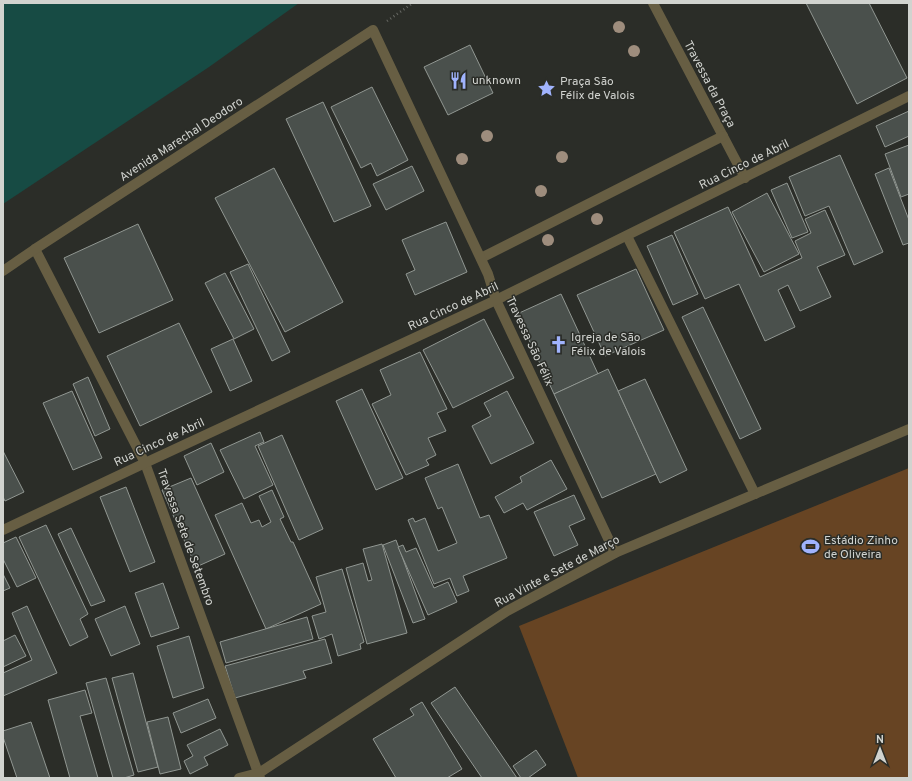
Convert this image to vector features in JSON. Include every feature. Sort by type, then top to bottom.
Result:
[{"type":"street","name":"Travessa da Praça","points":[[653,3],[744,178]]},
{"type":"street","name":"Avenida Marechal Deodoro","points":[[3,271],[34,249],[373,30]]},
{"type":"street","name":"Travessa São Félix","points":[[373,30],[481,258],[488,274],[496,300],[615,553]]},
{"type":"street","name":"Rua Cinco de Abril","points":[[3,530],[496,300],[909,96]]},
{"type":"street","points":[[481,258],[723,136]]},
{"type":"street","points":[[626,236],[755,494]]},
{"type":"street","name":"Travessa Sete de Setembro","points":[[34,249],[145,463],[260,776]]},
{"type":"street","name":"Rua Vinte e Sete de Março","points":[[239,778],[260,776],[507,611],[615,553],[909,429]]},
{"type":"path","points":[[373,30],[413,3]]},
{"type":"shaded area","name":"Estádio Zinho de Oliveira","points":[[909,468],[909,778],[578,778],[519,626]]},
{"type":"water","points":[[3,3],[299,3],[209,67],[3,204]]},
{"type":"building","points":[[806,3],[869,3],[907,78],[857,104]]},
{"type":"building","name":"unknown","points":[[470,45],[493,93],[448,115],[424,67]]},
{"type":"building","points":[[372,87],[408,160],[377,176],[371,163],[361,168],[331,107]]},
{"type":"building","points":[[323,102],[371,206],[334,222],[286,119]]},
{"type":"building","points":[[909,111],[909,136],[885,147],[876,126]]},
{"type":"building","points":[[909,145],[909,194],[901,197],[885,154]]},
{"type":"building","points":[[840,155],[883,252],[854,265],[829,206],[805,216],[789,177]]},
{"type":"building","points":[[412,166],[424,191],[386,210],[373,184]]},
{"type":"building","points":[[274,168],[343,302],[285,332],[215,198]]},
{"type":"building","points":[[889,168],[909,220],[909,243],[903,245],[875,174]]},
{"type":"building","points":[[787,183],[808,232],[792,238],[771,190]]},
{"type":"building","points":[[767,193],[799,254],[764,272],[732,212]]},
{"type":"building","points":[[728,207],[760,277],[802,258],[795,241],[811,233],[805,219],[825,210],[845,255],[817,267],[831,297],[800,311],[788,285],[778,290],[795,327],[765,341],[739,284],[705,299],[674,232]]},
{"type":"building","points":[[446,222],[467,272],[415,295],[406,274],[415,270],[402,240]]},
{"type":"building","points":[[138,224],[173,300],[99,333],[64,258]]},
{"type":"building","points":[[672,235],[698,294],[673,305],[647,246]]},
{"type":"building","points":[[248,264],[290,352],[272,361],[230,272]]},
{"type":"building","points":[[636,269],[664,330],[605,356],[577,295]]},
{"type":"building","points":[[225,273],[254,329],[234,339],[205,283]]},
{"type":"building","name":"Igreja de São Félix de Valois","points":[[561,294],[598,374],[554,394],[517,314]]},
{"type":"building","points":[[703,307],[761,429],[740,439],[682,317]]},
{"type":"building","points":[[484,319],[514,378],[453,408],[423,350]]},
{"type":"building","points":[[179,323],[212,392],[140,426],[107,356]]},
{"type":"building","points":[[233,339],[252,381],[230,391],[211,349]]},
{"type":"building","points":[[420,352],[447,409],[437,413],[446,431],[428,438],[436,455],[426,460],[429,465],[406,475],[372,404],[391,395],[380,370]]},
{"type":"building","points":[[608,369],[656,474],[602,498],[554,394]]},
{"type":"building","points":[[88,377],[110,429],[95,436],[73,384]]},
{"type":"building","points":[[645,379],[687,470],[660,483],[618,391]]},
{"type":"building","points":[[362,389],[403,478],[376,490],[336,401]]},
{"type":"building","points":[[72,391],[102,458],[73,470],[43,403]]},
{"type":"building","points":[[507,391],[534,443],[491,464],[472,426],[491,416],[484,403]]},
{"type":"building","points":[[260,432],[264,442],[255,446],[273,485],[244,499],[220,450]]},
{"type":"building","points":[[282,435],[323,529],[299,540],[258,446]]},
{"type":"building","points":[[211,443],[224,472],[197,485],[184,456]]},
{"type":"building","points":[[3,451],[24,492],[5,501],[3,497]]},
{"type":"building","points":[[551,460],[567,489],[527,510],[523,503],[504,513],[495,497],[522,482],[520,477]]},
{"type":"building","points":[[458,464],[480,518],[489,515],[507,558],[463,576],[469,591],[457,596],[450,578],[434,584],[408,520],[413,518],[415,522],[425,518],[438,551],[457,543],[442,507],[438,509],[425,478]]},
{"type":"building","points":[[191,478],[225,554],[196,567],[162,490]]},
{"type":"building","points":[[126,487],[155,562],[130,572],[100,497]]},
{"type":"building","points":[[272,490],[284,517],[280,519],[291,542],[293,542],[321,604],[266,629],[215,515],[242,503],[251,523],[259,520],[262,527],[271,522],[259,496]]},
{"type":"building","points":[[574,495],[585,519],[569,526],[578,545],[554,556],[534,512]]},
{"type":"building","points":[[46,525],[88,614],[80,619],[88,637],[70,646],[19,537]]},
{"type":"building","points":[[71,528],[105,601],[91,606],[58,534]]},
{"type":"building","points":[[16,537],[36,578],[17,587],[3,559],[3,543]]},
{"type":"building","points":[[396,540],[425,619],[413,623],[383,545]]},
{"type":"building","points":[[382,544],[407,633],[367,644],[346,568],[363,563],[368,581],[372,580],[363,549]]},
{"type":"building","points":[[403,545],[406,552],[416,548],[434,588],[448,582],[457,602],[428,615],[398,547]]},
{"type":"building","points":[[342,569],[364,642],[360,644],[361,649],[338,656],[332,634],[319,639],[312,616],[326,612],[316,577]]},
{"type":"building","points":[[3,574],[10,588],[3,591]]},
{"type":"building","points":[[163,583],[179,628],[151,637],[135,593]]},
{"type":"building","points":[[27,606],[57,673],[3,696],[3,673],[32,660],[12,613]]},
{"type":"building","points":[[125,606],[140,644],[111,656],[95,619]]},
{"type":"building","points":[[307,617],[313,639],[226,663],[220,642]]},
{"type":"building","points":[[15,635],[26,656],[3,667],[3,641]]},
{"type":"building","points":[[189,636],[204,688],[173,698],[157,646]]},
{"type":"building","points":[[325,639],[332,663],[303,671],[306,678],[235,698],[225,666]]},
{"type":"building","points":[[133,673],[158,767],[138,772],[112,678]]},
{"type":"building","points":[[106,678],[134,775],[124,778],[113,778],[86,683]]},
{"type":"building","points":[[455,687],[517,778],[482,778],[431,703]]},
{"type":"building","points":[[85,690],[92,713],[80,716],[98,778],[70,778],[48,700]]},
{"type":"building","points":[[208,699],[216,718],[181,733],[173,713]]},
{"type":"building","points":[[422,702],[462,769],[447,778],[396,778],[373,739],[414,715],[410,709]]},
{"type":"building","points":[[168,717],[181,769],[160,774],[147,722]]},
{"type":"building","points":[[31,722],[50,778],[17,778],[3,737],[3,731]]},
{"type":"building","points":[[220,729],[228,745],[204,757],[208,765],[190,774],[184,761],[193,756],[187,745]]},
{"type":"building","points":[[536,750],[546,765],[528,778],[521,778],[513,766]]},
{"type":"place","name":"unknown","points":[[459,80]]},
{"type":"place","name":"Praça São Félix de Valois","points":[[547,88]]},
{"type":"place","name":"Igreja de São Félix de Valois","points":[[558,344]]},
{"type":"place","name":"Estádio Zinho de Oliveira","points":[[811,547]]}]
